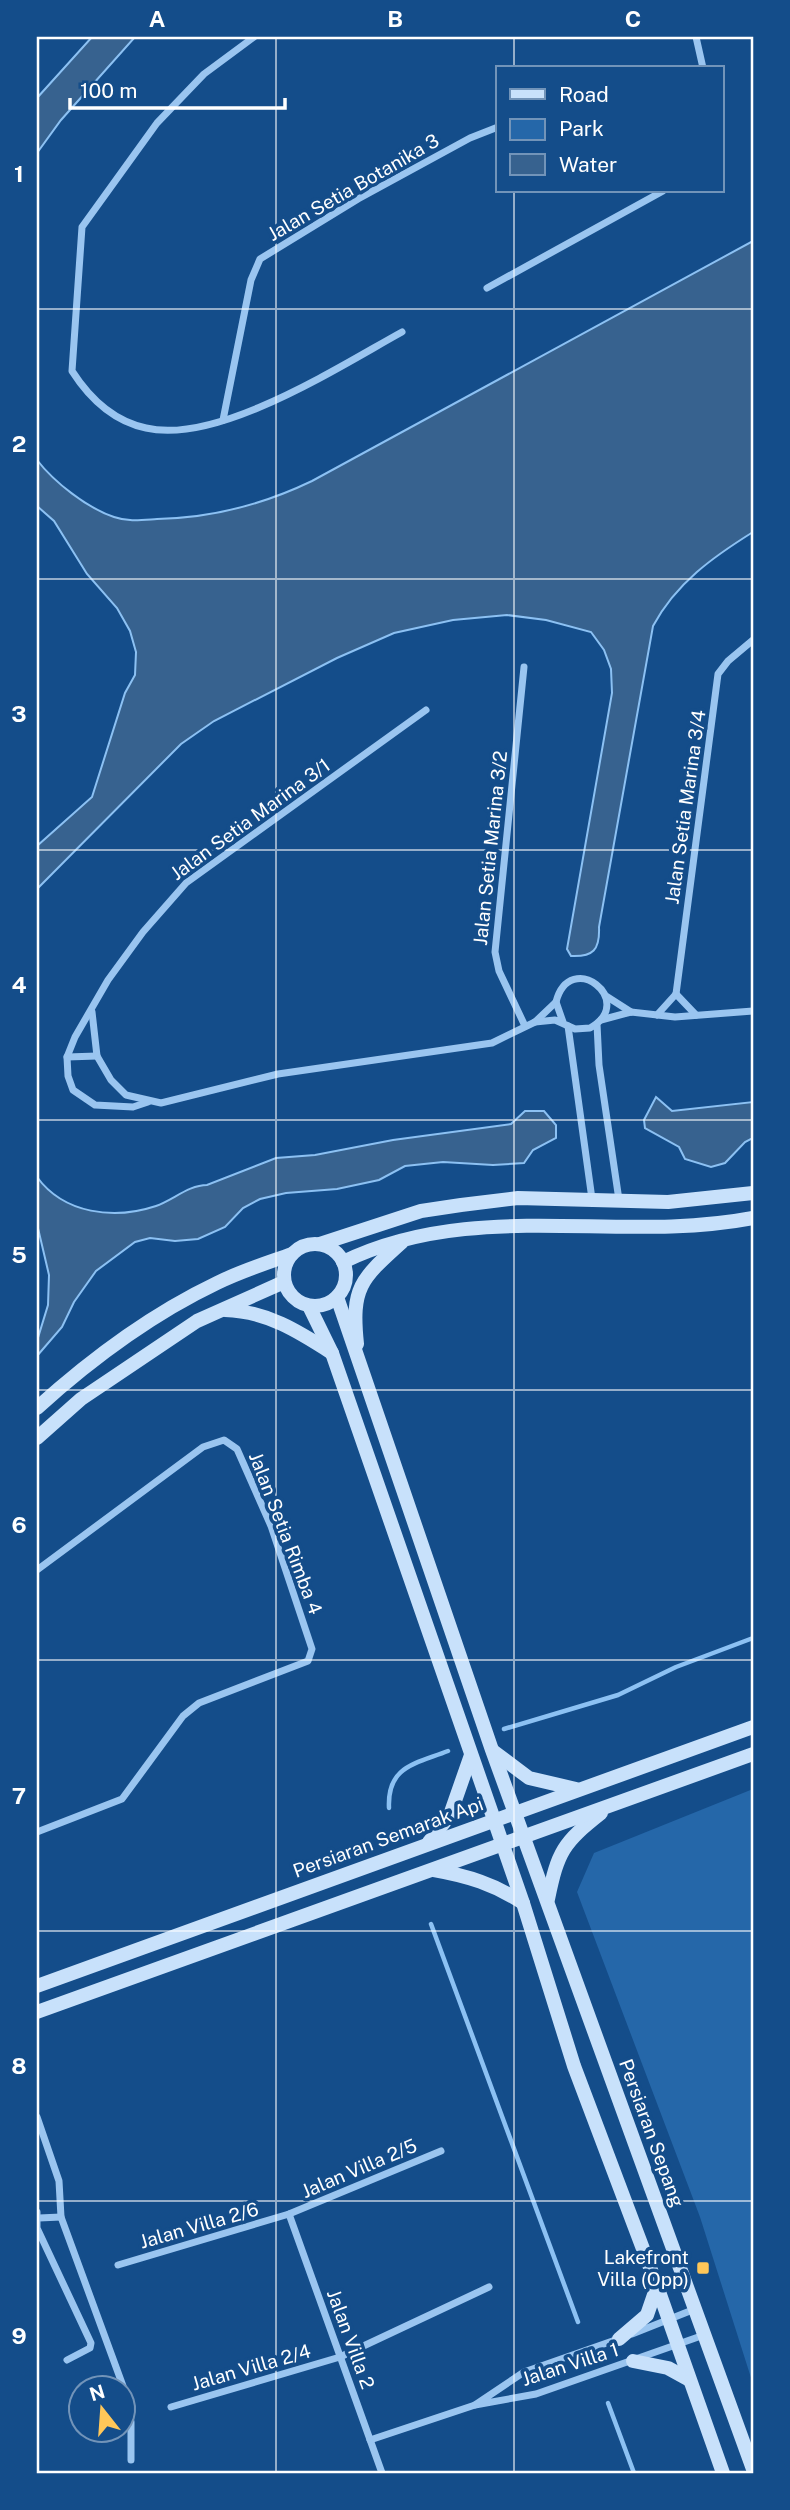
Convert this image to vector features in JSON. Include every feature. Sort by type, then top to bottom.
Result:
[{"type":"street","points":[[254,37],[204,74],[156,123],[82,228],[72,371],[84,390],[99,405],[131,424],[149,429],[181,429],[223,420],[285,396],[402,332]]},
{"type":"street","points":[[696,37],[703,66]]},
{"type":"street","name":"Jalan Setia Botanika 3","points":[[223,420],[251,280],[260,258],[358,199],[470,138],[496,128]]},
{"type":"street","points":[[487,288],[661,192]]},
{"type":"street","name":"Jalan Setia Marina 3/4","points":[[676,993],[718,674],[728,661],[753,640]]},
{"type":"street","name":"Jalan Setia Marina 3/2","points":[[524,667],[495,962],[525,1026]]},
{"type":"street","name":"Jalan Setia Marina 3/1","points":[[67,1057],[75,1037],[93,1011],[108,980],[143,932],[186,883],[426,710]]},
{"type":"street","points":[[93,1011],[97,1056],[117,1088],[126,1095],[161,1103],[198,1096],[278,1074],[485,1045],[535,1022],[556,1002],[563,986],[579,978],[596,982],[606,996],[631,1013]]},
{"type":"street","points":[[657,1016],[676,993],[696,1015]]},
{"type":"street","points":[[606,996],[607,1004],[599,1022],[597,1053],[629,1226]]},
{"type":"street","points":[[556,1002],[566,1024],[592,1199]]},
{"type":"street","points":[[535,1022],[566,1024],[583,1030],[599,1022],[631,1013],[657,1016],[753,1011]]},
{"type":"street","points":[[97,1056],[67,1057],[70,1083],[82,1098],[95,1105],[133,1107],[148,1102]]},
{"type":"street","points":[[723,2473],[657,2286],[574,2066],[523,1903],[332,1353],[309,1306],[293,1297],[284,1282],[286,1262],[300,1247],[320,1244],[421,1210],[518,1198],[668,1202],[753,1193]]},
{"type":"street","points":[[518,1198],[518,1224]]},
{"type":"street","points":[[343,1262],[406,1239],[459,1228],[518,1224],[673,1227],[753,1218]]},
{"type":"street","points":[[359,1366],[355,1312],[357,1293],[365,1278],[406,1239]]},
{"type":"street","points":[[309,1306],[328,1303],[337,1297],[345,1280],[343,1262],[330,1247],[320,1244]]},
{"type":"street","points":[[37,1408],[67,1381],[176,1305],[219,1282],[292,1254]]},
{"type":"street","points":[[37,1438],[81,1399],[197,1321],[284,1282]]},
{"type":"street","points":[[337,1297],[359,1366]]},
{"type":"street","points":[[218,1310],[245,1310],[267,1317],[298,1331],[332,1353]]},
{"type":"street","name":"Persiaran Sepang","points":[[359,1366],[492,1750],[753,2469]]},
{"type":"street","name":"Jalan Setia Rimba 4","points":[[37,1570],[203,1447],[224,1440],[237,1450],[271,1526],[312,1650],[308,1661],[199,1703],[183,1716],[122,1799],[37,1832]]},
{"type":"street","name":"Persiaran Semarak Api","points":[[37,1986],[753,1727]]},
{"type":"street","points":[[492,1750],[529,1778],[576,1789]]},
{"type":"street","points":[[37,2012],[753,1754]]},
{"type":"street","points":[[428,1843],[450,1815],[471,1755]]},
{"type":"street","points":[[548,1899],[558,1858],[569,1839],[611,1806]]},
{"type":"street","points":[[433,1870],[468,1876],[496,1885],[523,1903]]},
{"type":"street","points":[[37,2117],[60,2181],[61,2217],[119,2374]]},
{"type":"street","name":"Jalan Villa 2/5","points":[[289,2214],[441,2151]]},
{"type":"street","name":"Jalan Villa 2/6","points":[[118,2265],[289,2214]]},
{"type":"street","name":"Jalan Villa 2","points":[[289,2214],[382,2473]]},
{"type":"street","points":[[61,2217],[38,2215],[37,2228],[91,2343],[90,2348],[67,2360]]},
{"type":"street","points":[[620,2339],[647,2315],[657,2286]]},
{"type":"street","name":"Jalan Villa 2/4","points":[[170,2407],[340,2357],[489,2287]]},
{"type":"street","name":"Jalan Villa 1","points":[[475,2405],[524,2372],[620,2339],[695,2309]]},
{"type":"street","name":"Jalan Villa 1","points":[[370,2440],[475,2405],[536,2394],[705,2335]]},
{"type":"street","points":[[633,2361],[668,2368],[688,2379]]},
{"type":"street","points":[[131,2444],[131,2460]]},
{"type":"green space","points":[[753,1789],[753,2384],[700,2217],[577,1892],[594,1853]]},
{"type":"water","points":[[92,37],[135,37],[61,120],[37,153],[37,98]]},
{"type":"water","points":[[753,241],[753,532],[724,551],[684,584],[653,626],[598,941],[594,951],[571,956],[567,949],[612,693],[611,669],[604,650],[591,632],[546,620],[507,615],[453,620],[394,633],[337,658],[214,721],[181,744],[37,889],[37,846],[92,797],[125,693],[135,675],[136,652],[130,631],[117,608],[87,574],[54,521],[37,506],[37,460],[72,493],[119,519],[177,518],[236,509],[312,481]]},
{"type":"water","points":[[656,1097],[672,1111],[753,1102],[753,1138],[745,1142],[725,1163],[711,1167],[685,1159],[679,1147],[645,1128],[644,1120]]},
{"type":"water","points":[[525,1111],[544,1111],[556,1125],[556,1138],[533,1150],[524,1163],[493,1165],[443,1162],[405,1166],[379,1180],[337,1189],[286,1193],[260,1199],[243,1208],[225,1227],[198,1239],[175,1241],[150,1238],[135,1242],[96,1271],[74,1302],[62,1327],[37,1356],[37,1341],[48,1305],[49,1275],[37,1224],[37,1177],[61,1199],[75,1206],[91,1211],[123,1213],[156,1206],[194,1187],[207,1185],[276,1158],[315,1155],[393,1140],[511,1124]]},
{"type":"waterway","points":[[504,1729],[618,1695],[676,1667],[753,1638]]},
{"type":"waterway","points":[[389,1808],[390,1794],[398,1775],[414,1764],[448,1751]]},
{"type":"waterway","points":[[431,1924],[578,2322]]},
{"type":"waterway","points":[[608,2403],[634,2473]]},
{"type":"place","name":"Lakefront Villa (Opp)","points":[[703,2268]]}]
